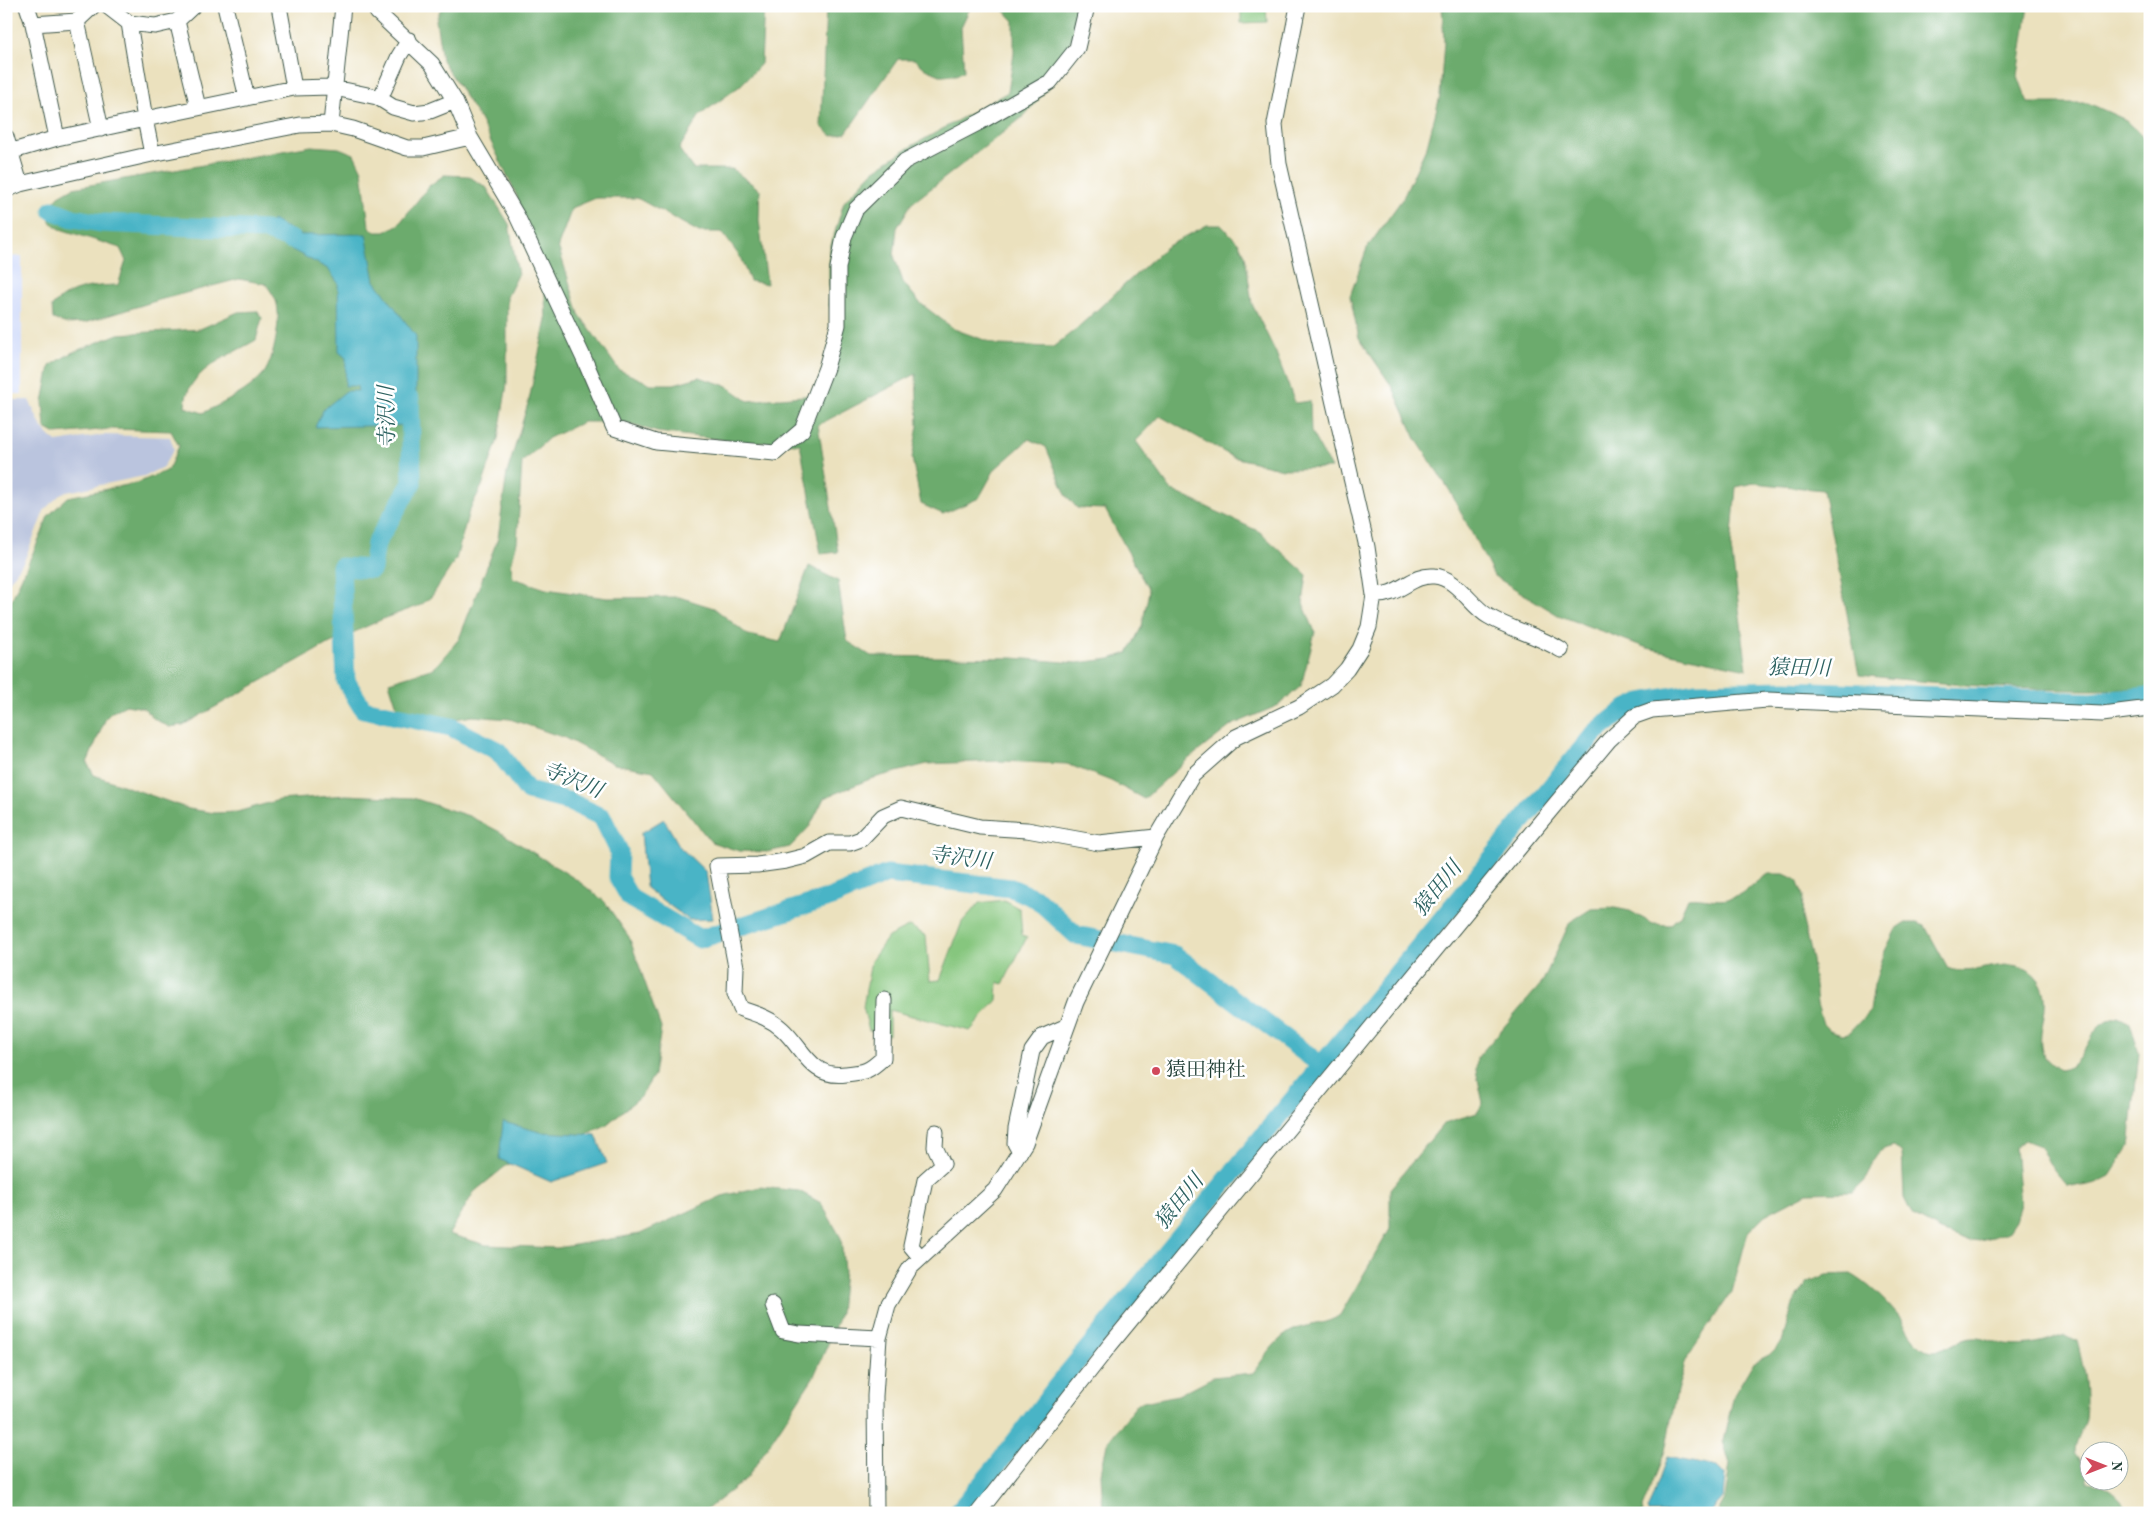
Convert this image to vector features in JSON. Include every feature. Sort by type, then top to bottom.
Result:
[{"type":"street","points":[[27,6],[33,24],[57,138]]},
{"type":"street","points":[[33,24],[77,21],[93,6]]},
{"type":"street","points":[[107,6],[129,23],[155,26],[177,21],[193,6]]},
{"type":"street","points":[[225,6],[247,98]]},
{"type":"street","points":[[279,6],[294,88]]},
{"type":"street","points":[[331,124],[344,6]]},
{"type":"street","points":[[377,6],[377,12],[432,64],[455,101],[470,137],[517,216],[585,361],[614,428],[656,442],[775,452],[802,430],[826,368],[838,324],[838,268],[844,237],[856,209],[905,161],[980,122],[1050,82],[1077,48],[1087,6]]},
{"type":"street","points":[[876,1513],[875,1396],[879,1338],[888,1305],[910,1268],[996,1190],[1020,1152],[1025,1143],[1076,1002],[1156,837],[1192,776],[1236,737],[1300,707],[1332,685],[1347,669],[1360,649],[1369,627],[1374,595],[1367,547],[1279,164],[1275,124],[1298,6]]},
{"type":"street","points":[[77,21],[101,129]]},
{"type":"street","points":[[177,21],[198,107]]},
{"type":"street","points":[[129,23],[152,154]]},
{"type":"street","points":[[380,99],[408,40]]},
{"type":"street","points":[[455,101],[430,111],[414,113],[392,107],[380,99],[335,88],[294,88],[8,147],[13,187],[152,154],[300,124],[331,124],[353,129],[407,148],[423,148],[470,137]]},
{"type":"street","points":[[1374,595],[1386,596],[1420,578],[1437,576],[1447,580],[1488,616],[1546,640],[1561,650]]},
{"type":"street","points":[[978,1513],[1110,1345],[1531,833],[1609,740],[1635,716],[1667,708],[1767,700],[2102,714],[2150,708]]},
{"type":"street","points":[[884,1000],[883,1058],[867,1072],[832,1076],[816,1068],[782,1029],[770,1019],[741,1009],[735,993],[736,967],[717,866],[757,865],[786,861],[806,856],[829,843],[850,843],[861,839],[883,816],[901,808],[980,827],[1027,830],[1099,843],[1156,837]]},
{"type":"street","points":[[1020,1152],[1015,1143],[1016,1129],[1025,1077],[1032,1051],[1042,1037],[1067,1026]]},
{"type":"street","points":[[921,1258],[911,1246],[925,1180],[943,1164],[935,1147],[936,1132]]},
{"type":"street","points":[[773,1306],[783,1331],[799,1334],[879,1338]]},
{"type":"shaded area","points":[[22,256],[22,394],[6,394],[6,257]]},
{"type":"shaded area","points":[[6,400],[29,400],[42,428],[56,442],[105,435],[170,437],[174,449],[163,467],[144,476],[62,493],[45,509],[24,561],[6,586]]},
{"type":"green space","points":[[442,6],[764,6],[761,64],[740,86],[700,115],[679,149],[693,169],[732,169],[760,190],[759,220],[767,284],[750,281],[740,257],[722,232],[699,232],[637,198],[596,198],[572,208],[558,246],[579,314],[619,370],[651,384],[674,384],[699,377],[727,386],[748,401],[824,394],[843,335],[829,304],[829,252],[844,202],[873,171],[903,151],[1008,92],[1014,53],[1014,21],[1000,6],[1079,6],[1078,20],[1058,77],[1023,117],[911,204],[897,228],[894,256],[903,282],[920,303],[954,329],[998,345],[1053,347],[1076,329],[1166,247],[1207,225],[1221,225],[1238,242],[1245,255],[1252,304],[1276,353],[1295,403],[1310,401],[1311,432],[1331,468],[1283,469],[1233,457],[1160,416],[1136,441],[1171,490],[1260,532],[1307,575],[1303,603],[1315,632],[1301,686],[1279,705],[1232,725],[1187,760],[1144,799],[1111,781],[1067,764],[1000,761],[927,764],[870,779],[824,798],[810,826],[790,847],[767,852],[739,851],[711,842],[653,771],[614,764],[565,738],[510,719],[472,716],[428,724],[401,719],[389,682],[434,668],[459,639],[498,538],[507,473],[529,400],[546,320],[544,273],[516,194],[481,121],[442,60],[436,20]],"holes":[[[916,374],[918,426],[912,458],[921,504],[943,514],[979,498],[995,469],[1029,439],[1046,447],[1066,495],[1077,508],[1105,509],[1149,591],[1142,626],[1128,653],[1110,659],[1077,663],[1013,658],[871,656],[847,641],[838,581],[809,566],[780,642],[748,635],[714,608],[679,597],[607,598],[546,589],[513,578],[511,565],[517,542],[522,462],[549,438],[583,422],[624,422],[657,432],[740,442],[800,444],[821,554],[838,552],[818,425]]]},
{"type":"green space","points":[[826,6],[980,6],[970,8],[961,27],[964,71],[956,75],[940,75],[926,69],[914,59],[898,59],[846,133],[832,136],[821,126]]},
{"type":"green space","points":[[1241,6],[1266,6],[1267,22],[1241,23]]},
{"type":"green space","points":[[1442,6],[2028,6],[2018,76],[2028,103],[2088,103],[2126,120],[2150,143],[2150,688],[2077,690],[2004,688],[1859,675],[1823,490],[1754,483],[1736,487],[1731,548],[1747,669],[1647,648],[1558,615],[1494,576],[1450,491],[1416,439],[1393,388],[1359,338],[1350,296],[1367,248],[1403,198],[1427,146],[1440,96],[1444,42]]},
{"type":"green space","points":[[311,146],[339,148],[354,154],[362,171],[369,226],[375,232],[385,232],[399,224],[429,186],[444,175],[468,176],[486,187],[509,224],[518,275],[507,297],[507,384],[498,439],[482,486],[469,511],[456,559],[432,596],[421,605],[385,618],[324,646],[183,725],[169,727],[153,718],[144,708],[126,705],[112,712],[106,718],[87,763],[94,775],[189,809],[215,813],[237,812],[279,800],[346,795],[413,798],[469,816],[500,832],[577,880],[604,901],[629,937],[661,1028],[654,1075],[641,1096],[606,1125],[559,1147],[507,1165],[474,1192],[449,1234],[486,1245],[557,1248],[640,1234],[722,1196],[760,1187],[799,1191],[821,1203],[841,1238],[844,1271],[840,1313],[831,1337],[814,1376],[747,1478],[702,1513],[6,1513],[6,606],[11,601],[48,516],[68,497],[137,483],[168,470],[179,446],[171,431],[111,429],[56,434],[45,428],[43,402],[50,366],[71,353],[118,334],[200,329],[238,312],[257,311],[262,318],[256,340],[210,366],[192,384],[187,394],[185,407],[203,413],[244,391],[264,373],[274,348],[278,317],[276,301],[266,284],[239,279],[159,300],[84,323],[67,324],[53,319],[52,306],[74,291],[91,287],[118,285],[126,261],[120,248],[60,229],[50,222],[48,208],[59,196],[73,188]]},
{"type":"green space","points":[[1769,874],[1784,874],[1797,880],[1803,896],[1802,917],[1812,960],[1817,1004],[1823,1024],[1829,1030],[1842,1034],[1849,1033],[1870,1011],[1874,985],[1885,951],[1896,929],[1905,923],[1917,923],[1925,926],[1948,968],[1959,971],[1994,966],[2018,966],[2028,970],[2038,979],[2045,999],[2041,1048],[2046,1059],[2059,1070],[2069,1067],[2076,1061],[2097,1029],[2106,1022],[2118,1017],[2130,1023],[2139,1053],[2129,1147],[2110,1176],[2096,1183],[2082,1186],[2066,1184],[2049,1164],[2040,1146],[2025,1140],[2015,1147],[2020,1204],[2015,1220],[2007,1232],[1970,1242],[1941,1231],[1913,1216],[1904,1198],[1902,1153],[1894,1146],[1881,1151],[1875,1157],[1866,1178],[1852,1192],[1807,1193],[1765,1215],[1748,1232],[1732,1292],[1687,1357],[1677,1391],[1665,1451],[1642,1508],[1643,1513],[1103,1513],[1101,1474],[1107,1443],[1138,1403],[1178,1395],[1213,1377],[1253,1373],[1272,1348],[1289,1332],[1330,1321],[1340,1315],[1390,1229],[1390,1189],[1444,1123],[1477,1113],[1483,1103],[1476,1070],[1477,1058],[1542,983],[1570,922],[1591,909],[1615,908],[1630,911],[1653,924],[1670,925],[1680,916],[1688,898],[1721,900],[1732,898]]},
{"type":"green space","points":[[1004,900],[1020,909],[1022,935],[1027,937],[1003,984],[998,982],[997,1000],[970,1031],[889,1010],[889,1035],[869,1030],[863,1007],[871,961],[888,937],[910,926],[926,936],[930,981],[940,980],[962,922],[979,903]]},
{"type":"green space","points":[[1851,1274],[1871,1288],[1899,1317],[1918,1343],[1932,1351],[1938,1351],[1960,1340],[1972,1337],[2014,1346],[2036,1344],[2066,1335],[2077,1341],[2086,1389],[2085,1419],[2076,1443],[2075,1452],[2078,1456],[2078,1492],[2113,1492],[2130,1513],[1717,1513],[1725,1499],[1730,1464],[1723,1441],[1734,1395],[1753,1363],[1769,1355],[1782,1342],[1793,1304],[1808,1282],[1826,1275]]},
{"type":"water","points":[[272,220],[301,235],[366,234],[375,281],[416,336],[416,425],[315,427],[323,410],[346,391],[358,391],[357,386],[345,386],[346,358],[339,352],[338,283],[328,269],[266,236]]},
{"type":"water","points":[[664,819],[680,847],[706,872],[713,919],[689,920],[646,888],[641,833]]},
{"type":"water","points":[[503,1122],[540,1132],[596,1135],[607,1163],[551,1182],[499,1159]]},
{"type":"water","points":[[1667,1457],[1717,1467],[1725,1475],[1723,1498],[1710,1513],[1649,1513],[1648,1509]]},
{"type":"waterway","name":"寺沢川","points":[[52,210],[73,218],[101,223],[265,230],[292,240]]},
{"type":"waterway","name":"寺沢川","points":[[410,400],[412,483],[376,543],[372,569],[341,567],[346,681],[363,709],[451,727],[498,751],[528,791],[568,801],[602,817],[619,851],[618,877],[630,898],[700,939],[832,897],[887,874],[1011,888],[1037,899],[1076,935],[1175,955],[1321,1065]]},
{"type":"waterway","name":"猿田川","points":[[957,1513],[996,1467],[1057,1386],[1595,733],[1624,710],[1641,702],[1695,692],[1787,690],[2092,702],[2150,696]]},
{"type":"place","name":"猿田神社","points":[[1156,1071]]}]
